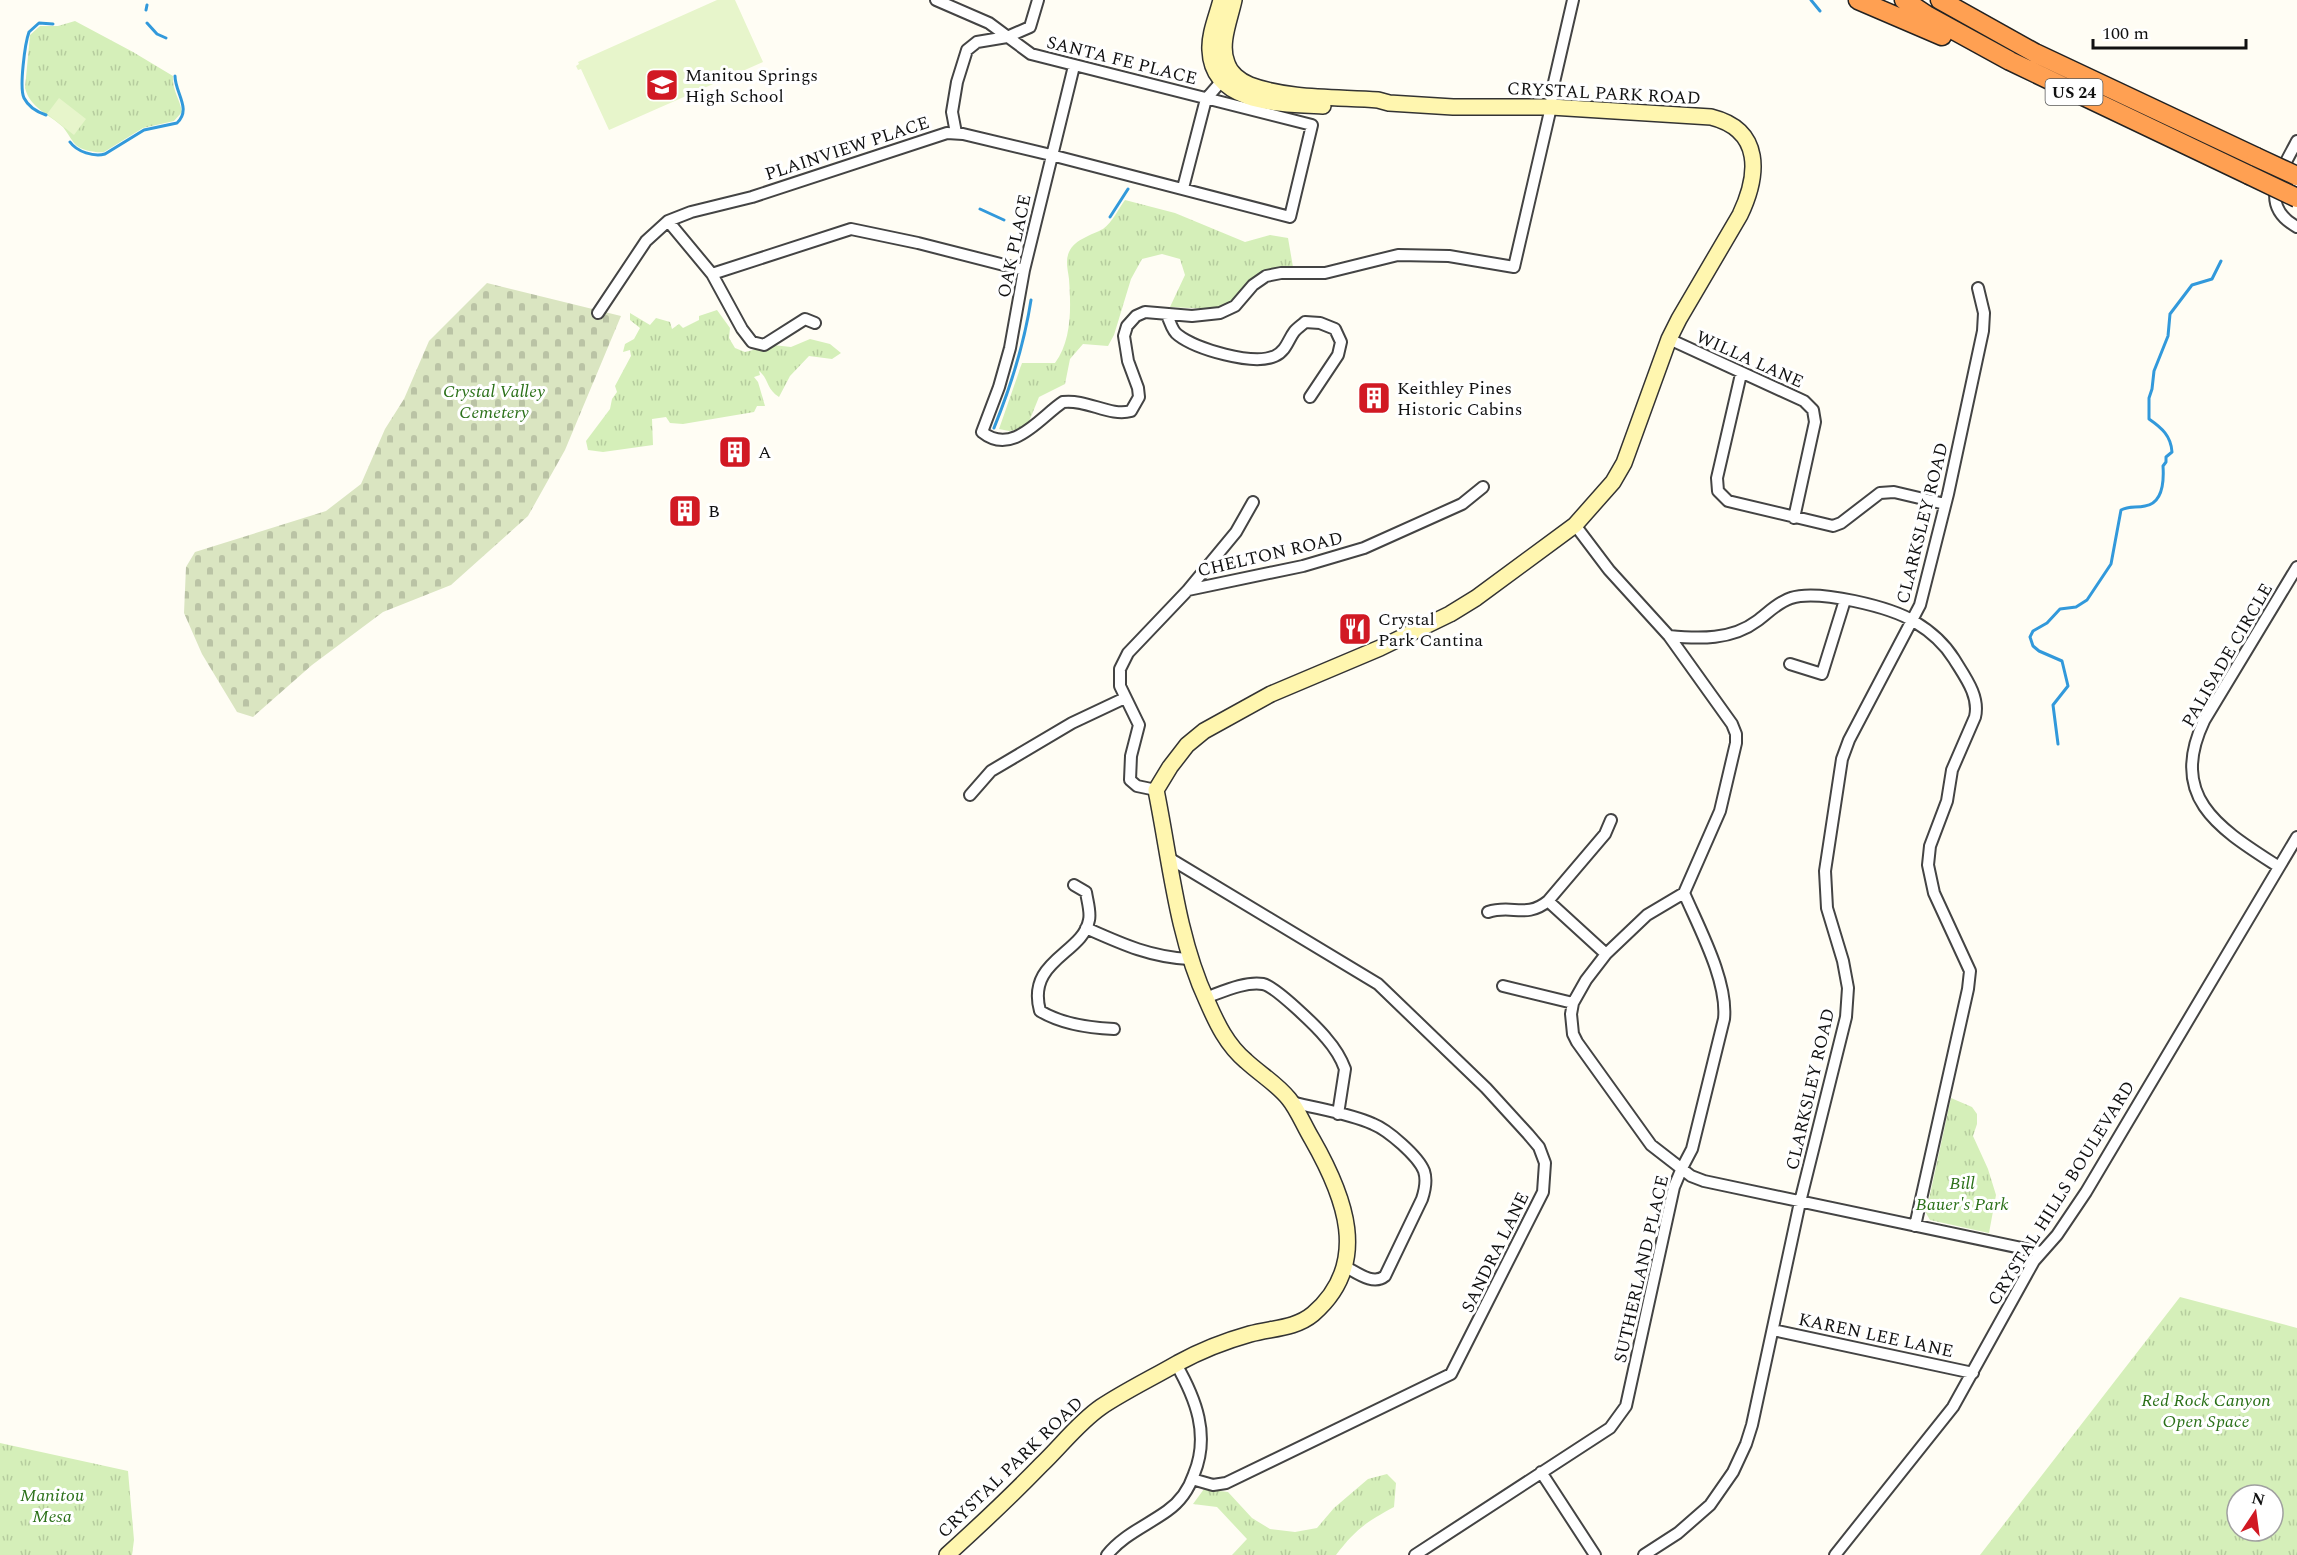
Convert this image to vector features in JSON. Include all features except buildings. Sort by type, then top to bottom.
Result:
[{"type":"highway","points":[[1858,0],[2096,103]]},
{"type":"highway","name":"US 24","points":[[1904,0],[1975,43],[2297,198]]},
{"type":"highway","name":"US 24","points":[[1940,0],[2035,53],[2297,176]]},
{"type":"street","name":"SANTA FE PLACE","points":[[936,0],[989,23],[1031,54],[1312,124],[1290,217]]},
{"type":"street","points":[[956,133],[952,112],[964,55],[971,45],[977,42],[1007,37],[1030,27],[1038,0]]},
{"type":"street","points":[[1221,0],[1210,49],[1213,63],[1226,76]]},
{"type":"street","points":[[1183,189],[1206,99],[1226,76],[1225,49],[1234,0]]},
{"type":"street","points":[[1310,397],[1338,355],[1341,342],[1335,329],[1305,322],[1294,332],[1286,347],[1275,356],[1256,360],[1221,353],[1191,343],[1175,333],[1167,315],[1220,314],[1235,306],[1253,285],[1266,276],[1281,273],[1325,273],[1398,255],[1449,256],[1514,267],[1573,0]]},
{"type":"street","name":"OAK PLACE","points":[[1074,66],[1024,270],[1010,348],[999,387],[982,432],[987,436],[1004,439],[1026,434],[1063,402],[1086,402],[1108,410],[1124,413],[1131,411],[1139,397],[1125,350],[1124,336],[1127,326],[1136,316],[1145,312],[1167,315]]},
{"type":"street","name":"CRYSTAL PARK ROAD","points":[[947,1555],[1100,1408],[1176,1364],[1236,1338],[1263,1330],[1286,1327],[1305,1320],[1330,1295],[1344,1266],[1349,1245],[1348,1232],[1339,1195],[1323,1158],[1292,1102],[1229,1045],[1220,1031],[1189,959],[1156,790],[1170,766],[1187,745],[1204,731],[1271,694],[1380,648],[1450,614],[1476,598],[1575,525],[1613,482],[1624,463],[1669,339],[1678,319],[1745,203],[1753,174],[1751,148],[1741,132],[1732,125],[1711,117],[1551,107],[1453,107],[1389,103],[1378,100],[1278,91],[1250,85],[1226,76]]},
{"type":"street","name":"PLAINVIEW PLACE","points":[[597,313],[646,241],[668,221],[691,212],[752,197],[930,137],[956,133],[1051,154],[1290,217]]},
{"type":"street","points":[[2297,141],[2284,168],[2274,198],[2279,214],[2297,227]]},
{"type":"street","points":[[668,221],[712,274],[742,329],[752,342],[764,345],[805,319],[815,323]]},
{"type":"street","points":[[712,274],[850,229],[918,243],[1024,270]]},
{"type":"street","name":"CLARKSLEY ROAD","points":[[1644,1555],[1678,1533],[1700,1515],[1719,1494],[1733,1472],[1752,1425],[1800,1202],[1846,1017],[1848,988],[1827,908],[1824,884],[1824,871],[1842,759],[1849,740],[1914,621],[1920,605],[1983,331],[1984,313],[1978,288]]},
{"type":"street","name":"WILLA LANE","points":[[1669,339],[1804,401],[1813,410],[1815,422],[1794,518]]},
{"type":"street","points":[[1741,374],[1717,478],[1718,491],[1728,501],[1833,526],[1841,523],[1874,496],[1886,492],[1944,504]]},
{"type":"street","name":"CHELTON ROAD","points":[[1156,790],[1137,786],[1130,780],[1131,756],[1139,725],[1125,698],[1119,676],[1122,662],[1128,652],[1188,590],[1302,566],[1364,548],[1462,504],[1483,487]]},
{"type":"street","points":[[1188,590],[1236,532],[1253,502]]},
{"type":"street","points":[[1575,525],[1610,570],[1670,636],[1732,724],[1736,734],[1736,743],[1720,811],[1684,893],[1647,915],[1606,954],[1578,991],[1573,1003],[1571,1024],[1577,1042],[1650,1145],[1691,1176],[1704,1181],[1800,1202],[2040,1252]]},
{"type":"street","name":"PALISADE CIRCLE","points":[[2279,867],[2235,839],[2210,817],[2197,792],[2193,764],[2196,742],[2204,721],[2297,567]]},
{"type":"street","points":[[1670,636],[1705,638],[1736,632],[1757,621],[1784,601],[1802,595],[1845,600],[1886,610],[1914,621],[1937,638],[1946,648],[1973,693],[1977,709],[1952,770],[1947,801],[1928,856],[1928,873],[1934,893],[1970,971],[1968,989],[1915,1226]]},
{"type":"street","points":[[1790,664],[1822,674],[1845,600]]},
{"type":"street","points":[[970,795],[991,771],[1072,723],[1125,698]]},
{"type":"street","points":[[1488,912],[1501,908],[1534,910],[1548,901],[1605,834],[1611,820]]},
{"type":"street","name":"CRYSTAL HILLS BOULEVARD","points":[[1835,1555],[1953,1407],[2024,1277],[2040,1252],[2057,1236],[2086,1192],[2297,837]]},
{"type":"street","name":"SANDRA LANE","points":[[1169,858],[1378,984],[1486,1088],[1528,1134],[1539,1147],[1545,1170],[1543,1192],[1451,1374],[1226,1483],[1214,1485],[1192,1479]]},
{"type":"street","points":[[1074,885],[1086,892],[1090,918],[1086,928],[1046,970],[1038,986],[1036,999],[1040,1011],[1052,1018],[1098,1029],[1114,1029]]},
{"type":"street","name":"SUTHERLAND PLACE","points":[[1415,1555],[1610,1428],[1626,1406],[1674,1187],[1692,1149],[1725,1009],[1721,981],[1684,893]]},
{"type":"street","points":[[1548,901],[1606,954]]},
{"type":"street","points":[[1086,928],[1146,953],[1165,958],[1189,959]]},
{"type":"street","points":[[1205,998],[1254,984],[1274,988],[1326,1038],[1343,1063],[1345,1069],[1338,1114]]},
{"type":"street","points":[[1503,986],[1573,1003]]},
{"type":"street","points":[[1292,1102],[1365,1121],[1384,1131],[1419,1162],[1426,1178],[1422,1198],[1385,1276],[1374,1280],[1344,1266]]},
{"type":"street","name":"KAREN LEE LANE","points":[[1773,1330],[1973,1373]]},
{"type":"street","points":[[1107,1555],[1136,1529],[1169,1510],[1187,1491],[1200,1458],[1201,1424],[1193,1397],[1176,1364]]},
{"type":"street","points":[[1541,1472],[1595,1555]]},
{"type":"green space","points":[[717,0],[735,0],[763,62],[609,130],[581,69],[578,70],[576,66],[578,62]]},
{"type":"green space","points":[[75,21],[173,76],[182,112],[174,121],[143,128],[104,152],[94,152],[77,146],[63,127],[31,101],[25,88],[30,35],[40,26],[58,26]]},
{"type":"green space","points":[[59,98],[86,119],[74,135],[47,114]]},
{"type":"green space","points":[[1125,200],[1175,213],[1245,242],[1270,235],[1288,238],[1293,267],[1272,269],[1255,279],[1229,304],[1210,309],[1170,307],[1185,275],[1180,259],[1162,254],[1142,259],[1131,279],[1114,335],[1108,346],[1083,344],[1070,359],[1065,384],[1039,397],[1026,429],[1009,431],[999,429],[1022,363],[1055,363],[1065,344],[1070,312],[1067,262],[1069,252],[1079,241],[1103,229]]},
{"type":"green space","name":"Crystal Valley Cemetery","points":[[487,283],[621,316],[565,450],[528,516],[451,585],[383,612],[312,665],[253,717],[237,712],[202,654],[184,613],[186,567],[195,552],[326,511],[361,484],[385,429],[404,399],[429,341]]},
{"type":"green space","points":[[717,310],[730,328],[729,338],[735,348],[745,352],[773,345],[791,347],[810,339],[830,344],[841,353],[832,359],[809,356],[790,376],[779,397],[772,391],[759,371],[760,375],[754,377],[758,382],[765,406],[757,406],[754,412],[683,424],[670,423],[666,417],[652,419],[653,445],[603,452],[588,450],[586,441],[610,409],[612,399],[617,392],[615,386],[631,356],[630,350],[623,352],[625,344],[634,339],[640,328],[630,320],[630,313],[650,325],[656,318],[670,322],[672,329],[679,324],[683,328],[699,320],[699,316]]},
{"type":"green space","name":"Bill Bauer's Park","points":[[1951,1098],[1972,1107],[1977,1114],[1973,1136],[1988,1169],[1996,1195],[1989,1233],[1930,1220],[1926,1213]]},
{"type":"green space","name":"Red Rock Canyon Open Space","points":[[2180,1297],[2297,1328],[2297,1555],[1980,1555]]},
{"type":"green space","name":"Manitou Mesa","points":[[0,1443],[128,1471],[134,1540],[132,1555],[0,1555]]},
{"type":"green space","points":[[1387,1474],[1396,1483],[1394,1507],[1362,1527],[1336,1555],[1232,1555],[1247,1539],[1217,1507],[1193,1504],[1204,1489],[1228,1492],[1252,1518],[1270,1529],[1295,1532],[1317,1528],[1334,1508],[1368,1479]]},
{"type":"waterway","points":[[1811,0],[1820,11]]},
{"type":"waterway","points":[[146,10],[147,5]]},
{"type":"waterway","points":[[46,115],[33,108],[24,98],[22,76],[29,32],[39,23],[53,24]]},
{"type":"waterway","points":[[147,23],[157,34],[166,38]]},
{"type":"waterway","points":[[70,142],[77,149],[86,153],[105,154],[144,130],[177,123],[181,118],[183,106],[175,76]]},
{"type":"waterway","points":[[1110,217],[1128,189]]},
{"type":"waterway","points":[[980,209],[1004,220]]},
{"type":"waterway","points":[[2058,744],[2053,705],[2068,686],[2062,661],[2039,651],[2033,646],[2030,637],[2033,631],[2047,623],[2060,609],[2076,607],[2087,600],[2111,564],[2121,510],[2151,504],[2159,496],[2163,466],[2166,457],[2172,452],[2170,441],[2165,433],[2149,419],[2149,398],[2154,371],[2168,336],[2170,314],[2192,285],[2212,279],[2221,261]]},
{"type":"waterway","points":[[994,428],[1016,365],[1031,300]]},
{"type":"place","name":"Manitou Springs High School","points":[[662,85]]},
{"type":"place","name":"Keithley Pines Historic Cabins","points":[[1374,398]]},
{"type":"place","name":"A","points":[[735,452]]},
{"type":"place","name":"B","points":[[685,511]]},
{"type":"place","name":"Crystal Park Cantina","points":[[1355,629]]}]
